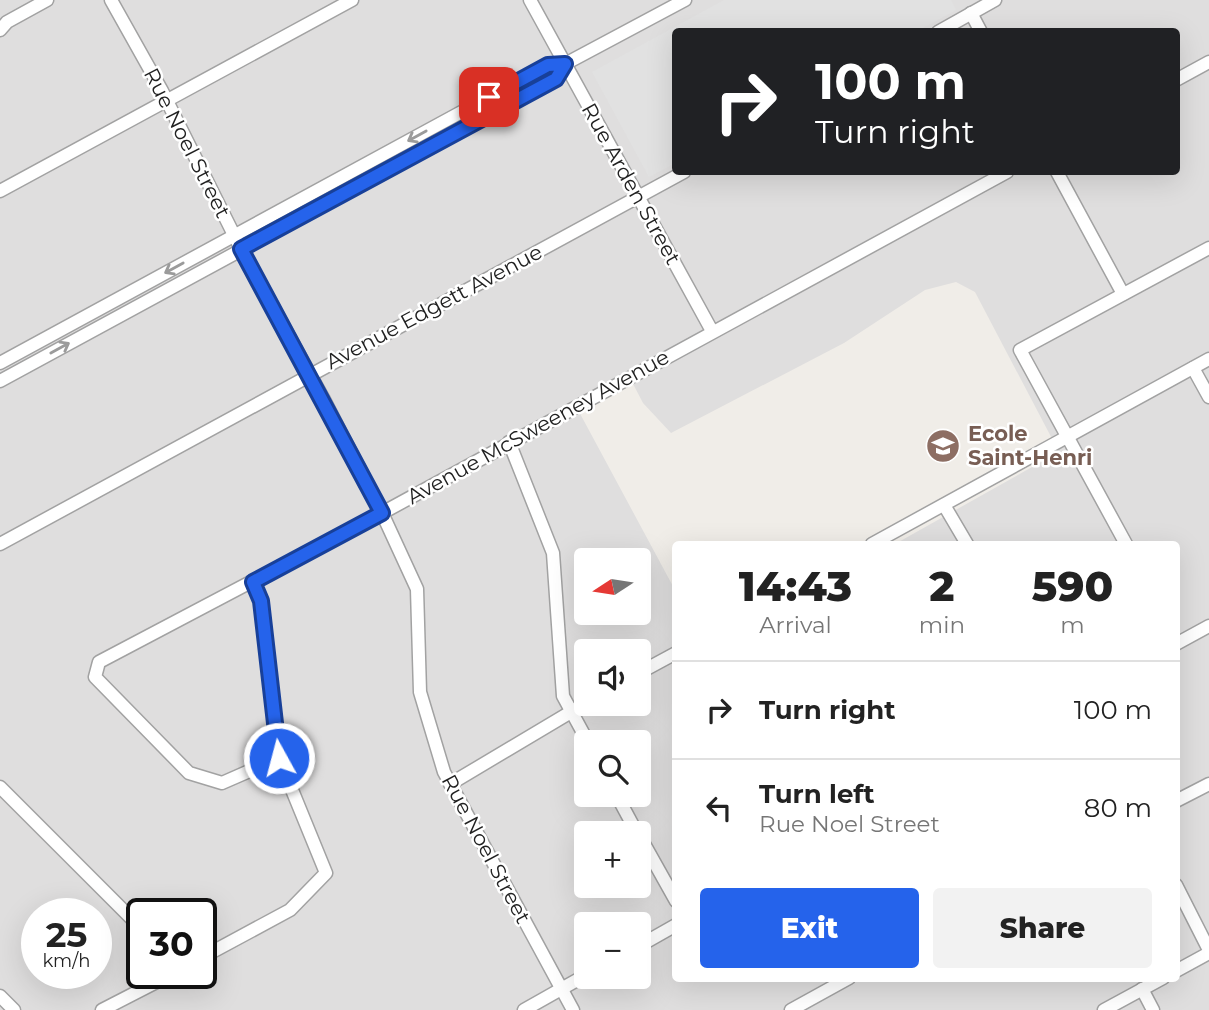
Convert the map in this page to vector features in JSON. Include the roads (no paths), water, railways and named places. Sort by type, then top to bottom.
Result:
[{"type":"street","points":[[0,30],[7,22],[47,0]]},
{"type":"street","name":"Rue Noel Street","points":[[111,0],[382,513],[417,589],[421,692],[444,772],[573,1010]]},
{"type":"street","points":[[0,191],[352,0]]},
{"type":"street","name":"Rue Arden Street","points":[[530,0],[712,331]]},
{"type":"street","points":[[0,363],[548,65],[565,64],[685,0]]},
{"type":"street","points":[[945,28],[995,0]]},
{"type":"street","points":[[971,13],[979,28]]},
{"type":"street","points":[[1180,77],[1209,62]]},
{"type":"street","points":[[0,381],[556,79],[565,64]]},
{"type":"street","points":[[449,118],[456,133]]},
{"type":"street","name":"Avenue Edgett Avenue","points":[[0,544],[678,175]]},
{"type":"street","name":"Avenue McSweeney Avenue","points":[[279,758],[222,783],[189,773],[95,677],[99,662],[382,513],[1001,175]]},
{"type":"street","points":[[1059,175],[1123,294]]},
{"type":"street","points":[[1124,541],[1020,351],[1209,248]]},
{"type":"street","points":[[878,541],[1209,359]]},
{"type":"street","points":[[1193,368],[1209,397]]},
{"type":"street","points":[[509,442],[553,553],[564,696],[581,730]]},
{"type":"street","points":[[944,505],[965,541]]},
{"type":"street","points":[[217,949],[290,910],[326,873],[279,758],[261,601],[253,582]]},
{"type":"street","points":[[1180,640],[1209,626]]},
{"type":"street","points":[[651,667],[672,655]]},
{"type":"street","points":[[450,784],[574,710]]},
{"type":"street","points":[[1180,799],[1209,784]]},
{"type":"street","points":[[0,787],[126,913]]},
{"type":"street","points":[[651,857],[672,894]]},
{"type":"street","points":[[1180,893],[1209,951],[1180,969]]},
{"type":"street","points":[[651,939],[672,927]]},
{"type":"street","points":[[524,1010],[574,982]]},
{"type":"street","points":[[791,1010],[842,982]]},
{"type":"street","points":[[1104,1010],[1155,982]]},
{"type":"street","points":[[102,1010],[143,989]]},
{"type":"street","points":[[1142,989],[1153,1010]]},
{"type":"street","points":[[0,996],[14,1010]]},
{"type":"place","name":"Ecole Saint-Henri","points":[[943,446]]}]
